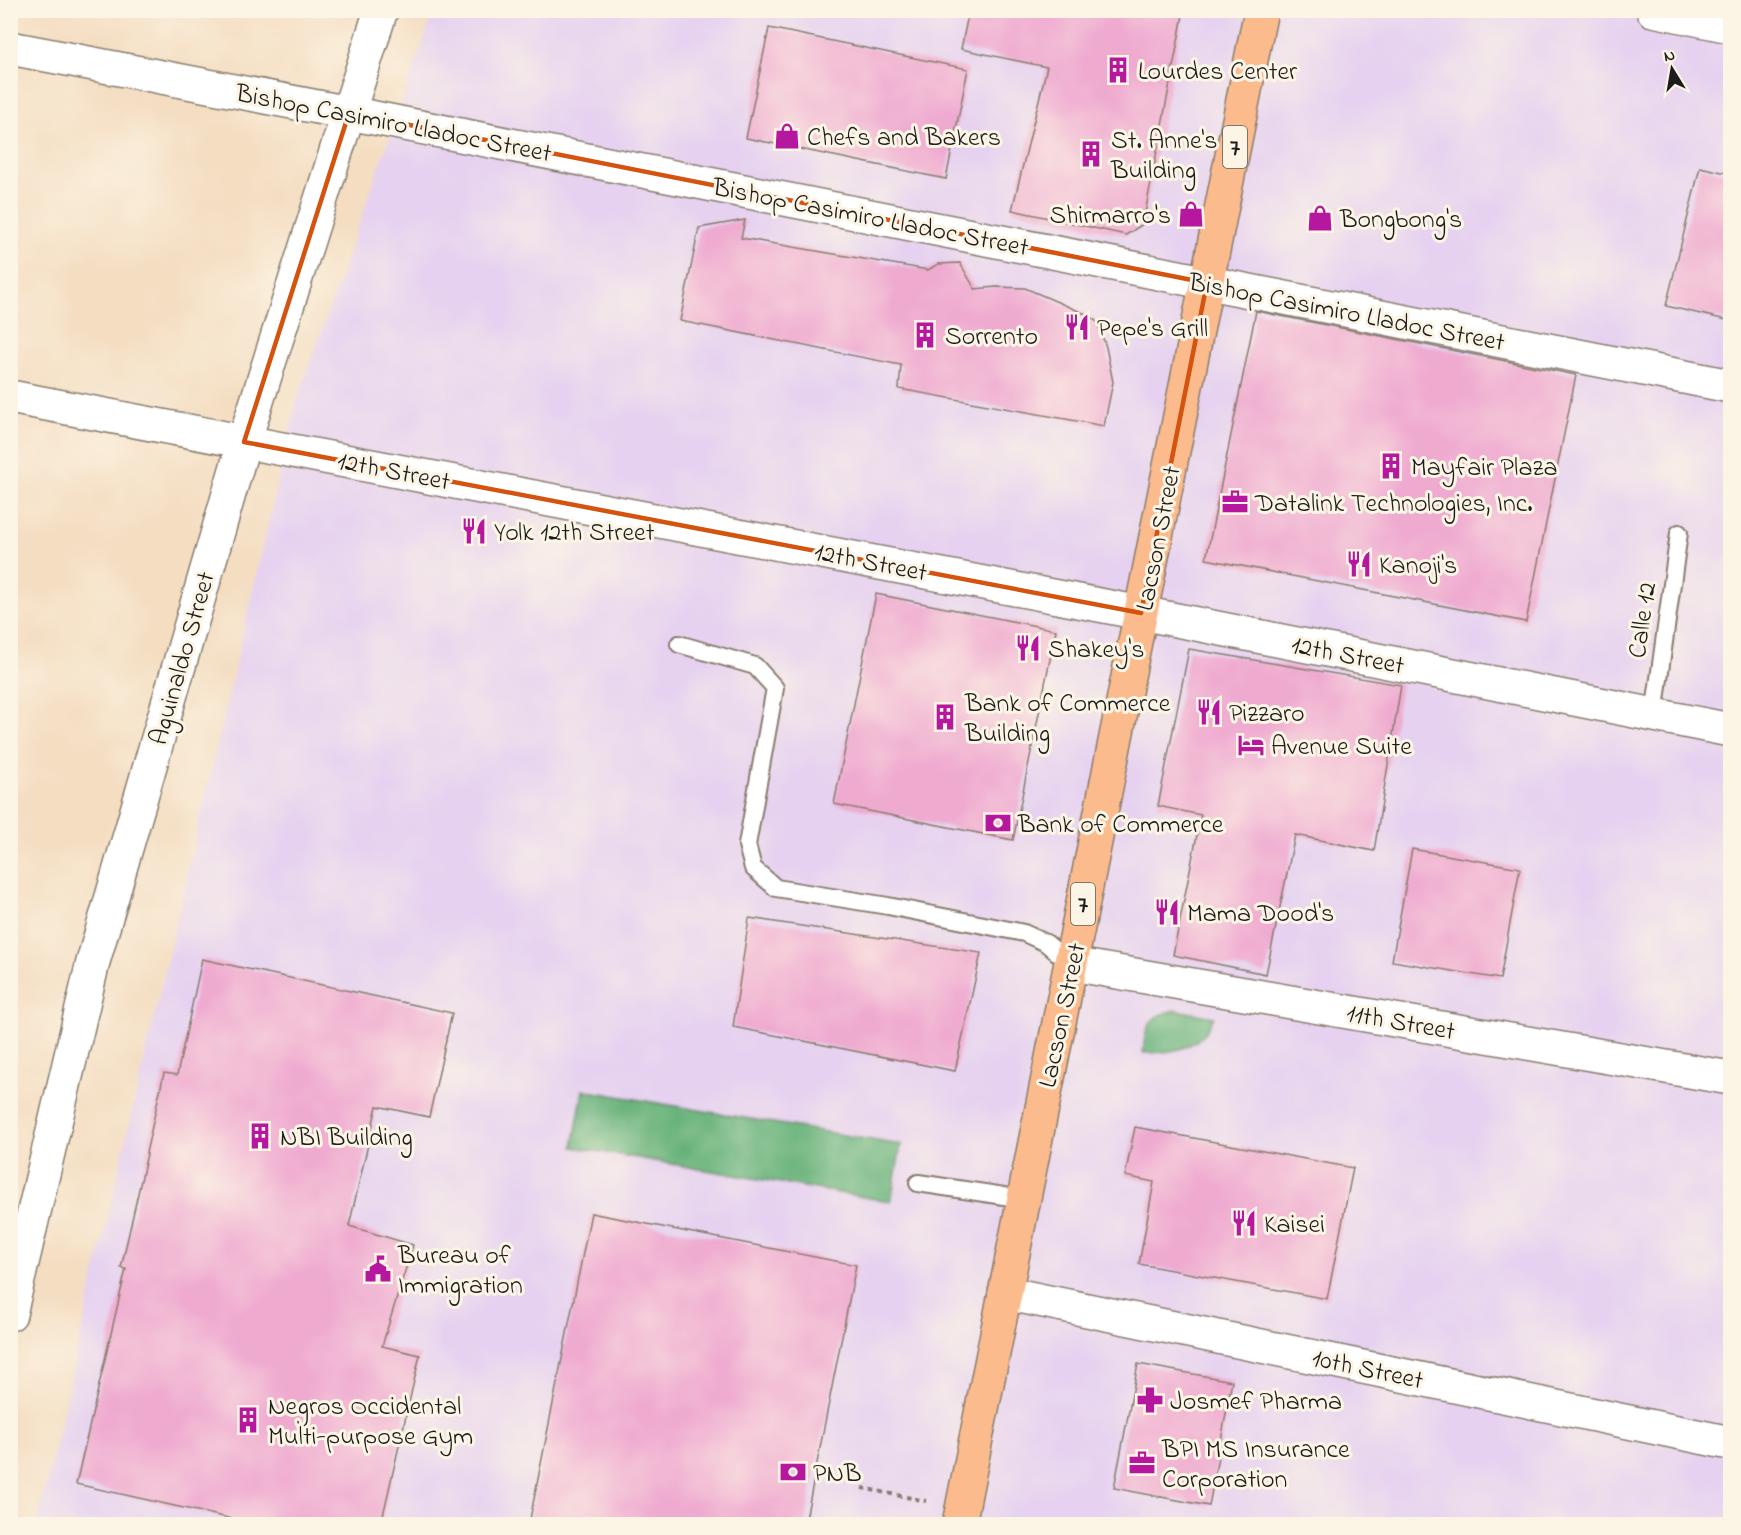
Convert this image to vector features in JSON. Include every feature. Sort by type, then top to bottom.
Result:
[{"type":"main road","name":"Lacson Street","points":[[961,1517],[1262,10]]},
{"type":"street","name":"Aguinaldo Street","points":[[10,1314],[93,962],[244,442],[381,10]]},
{"type":"street","points":[[1653,10],[1731,26]]},
{"type":"street","name":"Bishop Casimiro Lladoc Street","points":[[10,48],[1731,386]]},
{"type":"street","name":"12th Street","points":[[10,397],[1142,613],[1731,730]]},
{"type":"street","name":"11th Street","points":[[1071,964],[1731,1078]]},
{"type":"street","name":"10th Street","points":[[1005,1293],[1731,1443]]},
{"type":"lane","name":"Calle 12","points":[[1654,715],[1679,533]]},
{"type":"lane","points":[[679,644],[755,666],[775,688],[747,845],[753,868],[776,888],[888,906],[1024,933],[1046,943],[1071,964]]},
{"type":"lane","points":[[918,1183],[1024,1199]]},
{"type":"path","points":[[862,1488],[961,1517]]},
{"type":"highlighted area","points":[[349,113],[1207,283],[1141,613],[244,442]]},
{"type":"shaded area","points":[[434,11],[1730,11],[1730,1524],[37,1524],[296,403]]},
{"type":"green space","points":[[1176,1010],[1214,1017],[1203,1035],[1188,1046],[1166,1052],[1143,1053],[1145,1036],[1150,1024],[1159,1015]]},
{"type":"green space","points":[[583,1090],[901,1145],[891,1202],[573,1147]]},
{"type":"building","points":[[969,10],[1184,10],[1143,224],[1126,235],[1012,210],[1047,67],[961,49]]},
{"type":"building","points":[[769,28],[968,69],[946,179],[746,138]]},
{"type":"building","points":[[1700,167],[1731,174],[1731,321],[1666,306]]},
{"type":"building","name":"Sorrento","points":[[745,220],[741,238],[928,270],[938,264],[960,263],[975,289],[1025,288],[1088,315],[1097,322],[1106,347],[1113,382],[1104,426],[899,389],[901,365],[680,321],[699,228]]},
{"type":"building","name":"Mayfair Plaza","points":[[1256,311],[1576,375],[1526,622],[1206,559]]},
{"type":"building","name":"Bank of Commerce Building","points":[[876,594],[1056,630],[1013,840],[834,804]]},
{"type":"building","points":[[1189,649],[1401,685],[1374,851],[1295,835],[1266,974],[1173,955],[1201,815],[1158,806]]},
{"type":"building","points":[[1412,849],[1520,868],[1500,979],[1392,961]]},
{"type":"building","points":[[749,918],[981,953],[955,1071],[733,1027]]},
{"type":"building","points":[[202,959],[452,1013],[429,1117],[377,1106],[349,1226],[413,1245],[382,1346],[420,1355],[381,1524],[255,1524],[76,1484],[126,1269],[121,1268],[164,1073],[177,1075]]},
{"type":"building","name":"Kaisei","points":[[1135,1127],[1353,1168],[1327,1299],[1139,1264],[1154,1182],[1125,1176]]},
{"type":"building","points":[[591,1213],[856,1265],[805,1524],[529,1524]]},
{"type":"building","points":[[1138,1364],[1232,1381],[1209,1506],[1114,1488]]},
{"type":"place","name":"Lourdes Center","points":[[1118,70]]},
{"type":"place","name":"Chefs and Bakers","points":[[787,136]]},
{"type":"place","name":"St. Anne's Building","points":[[1091,154]]},
{"type":"place","name":"Shirmarro's","points":[[1191,214]]},
{"type":"place","name":"Bongbong's","points":[[1320,218]]},
{"type":"place","name":"Pepe's Grill","points":[[1077,327]]},
{"type":"place","name":"Sorrento","points":[[925,335]]},
{"type":"place","name":"Mayfair Plaza","points":[[1391,466]]},
{"type":"place","name":"Datalink Technologies, Inc.","points":[[1235,502]]},
{"type":"place","name":"Yolk 12th Street","points":[[474,531]]},
{"type":"place","name":"Kanoji's","points":[[1359,564]]},
{"type":"place","name":"Shakey's","points":[[1028,648]]},
{"type":"place","name":"Pizzaro","points":[[1209,712]]},
{"type":"place","name":"Bank of Commerce Building","points":[[945,717]]},
{"type":"place","name":"Avenue Suite","points":[[1251,745]]},
{"type":"place","name":"Bank of Commerce","points":[[998,823]]},
{"type":"place","name":"Mama Dood's","points":[[1167,912]]},
{"type":"place","name":"NBI Building","points":[[260,1136]]},
{"type":"place","name":"Kaisei","points":[[1244,1223]]},
{"type":"place","name":"Bureau of Immigration","points":[[378,1269]]},
{"type":"place","name":"Josmef Pharma","points":[[1150,1400]]},
{"type":"place","name":"Negros Occidental Multi-purpose Gym","points":[[248,1420]]},
{"type":"place","name":"BPI MS Insurance Corporation","points":[[1142,1463]]},
{"type":"place","name":"PNB","points":[[793,1472]]}]
